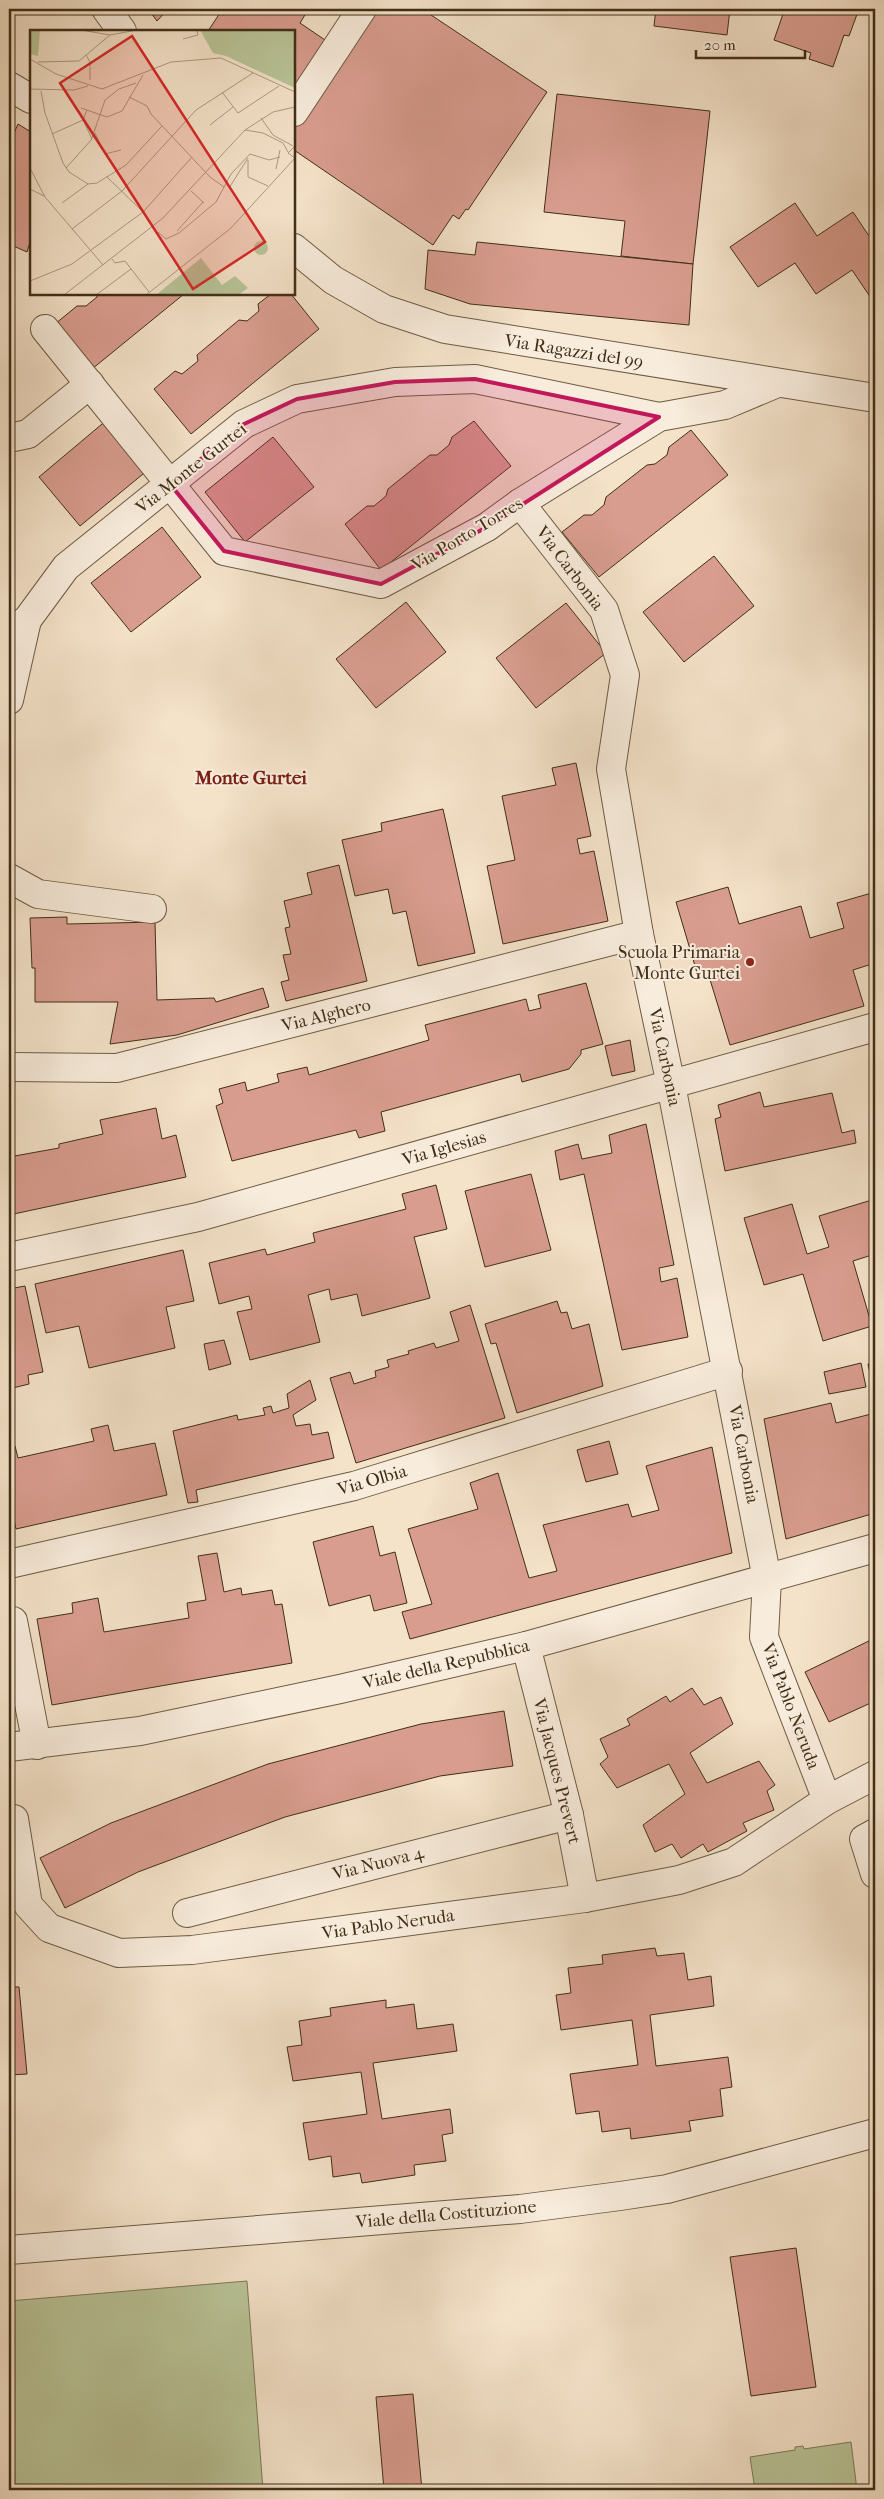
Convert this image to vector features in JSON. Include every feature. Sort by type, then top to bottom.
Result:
[{"type":"street","points":[[106,9],[121,30]]},
{"type":"street","points":[[295,110],[362,9]]},
{"type":"street","points":[[9,86],[30,98]]},
{"type":"street","name":"Via Ragazzi del 99","points":[[295,249],[334,280],[384,309],[445,329],[775,384],[875,398]]},
{"type":"street","name":"Via Porto Torres","points":[[45,329],[224,551],[381,584],[487,527],[520,503],[659,417],[726,404],[775,384]]},
{"type":"street","name":"Via Monte Gurtei","points":[[9,700],[18,626],[66,567],[244,424],[297,399],[395,382],[475,379],[659,417]]},
{"type":"street","points":[[9,438],[28,434],[90,384]]},
{"type":"street","name":"Via Carbonia","points":[[520,503],[604,610],[625,675],[611,770],[639,934],[728,1371],[767,1579]]},
{"type":"street","points":[[9,878],[38,894],[152,909]]},
{"type":"street","name":"Via Alghero","points":[[9,1068],[117,1068],[639,934]]},
{"type":"street","name":"Via Iglesias","points":[[9,1257],[198,1217],[875,1027]]},
{"type":"street","name":"Via Olbia","points":[[9,1564],[354,1486],[728,1371]]},
{"type":"street","name":"Viale della Repubblica","points":[[9,1747],[140,1731],[340,1689],[526,1646],[875,1548]]},
{"type":"street","name":"Via Pablo Neruda","points":[[767,1579],[764,1637],[827,1800]]},
{"type":"street","points":[[13,1622],[37,1745]]},
{"type":"street","name":"Via Jacques Prevert","points":[[526,1646],[569,1815],[585,1898]]},
{"type":"street","name":"Via Pablo Neruda","points":[[14,1819],[28,1905],[49,1928],[119,1953],[192,1950],[585,1898],[679,1880],[734,1862],[827,1800],[875,1775]]},
{"type":"street","name":"Via Nuova 4","points":[[187,1913],[569,1815]]},
{"type":"street","points":[[875,1833],[864,1839],[875,1874]]},
{"type":"street","name":"Viale della Costituzione","points":[[9,2250],[520,2209],[620,2196],[667,2189],[875,2133]]},
{"type":"highlighted area","points":[[475,379],[659,417],[487,527],[381,584],[224,551],[170,484],[244,424],[297,399],[395,382]]},
{"type":"green space","points":[[247,2281],[263,2490],[9,2490],[9,2301]]},
{"type":"green space","points":[[851,2442],[857,2490],[755,2490],[750,2457],[795,2450],[795,2447],[803,2446],[804,2449]]},
{"type":"building","points":[[148,9],[168,9],[157,21]]},
{"type":"building","points":[[227,9],[315,9],[312,13],[308,10],[300,23],[325,40],[295,86],[295,30],[209,30],[220,13],[224,15]]},
{"type":"building","points":[[373,9],[422,9],[547,92],[468,210],[466,209],[459,219],[453,215],[433,245],[295,151],[295,126]]},
{"type":"building","points":[[656,9],[730,9],[727,35],[654,26]]},
{"type":"building","points":[[780,9],[859,9],[849,36],[844,35],[833,67],[809,59],[811,53],[774,40],[784,11]]},
{"type":"building","points":[[557,94],[710,111],[693,264],[621,256],[625,221],[544,212]]},
{"type":"building","points":[[18,124],[30,131],[30,242],[27,252],[9,244],[9,145]]},
{"type":"building","points":[[795,203],[817,236],[853,212],[875,245],[875,304],[852,270],[816,294],[795,263],[758,287],[730,247]]},
{"type":"building","points":[[477,242],[693,264],[689,325],[470,304],[425,289],[428,250],[475,255]]},
{"type":"building","points":[[97,295],[183,295],[92,369],[55,324],[77,306],[86,306]]},
{"type":"building","points":[[270,295],[292,295],[319,329],[191,434],[154,389],[175,371],[182,374],[198,361],[197,355],[239,320],[247,321],[259,311],[258,304]]},
{"type":"building","points":[[108,419],[149,469],[80,526],[39,477]]},
{"type":"building","points":[[474,421],[511,466],[381,570],[345,524],[367,506],[374,506],[386,496],[388,489],[430,455],[437,455],[449,445],[452,437]]},
{"type":"building","points":[[691,430],[728,475],[599,577],[562,532],[584,515],[592,515],[604,505],[606,497],[647,465],[655,464],[667,455],[669,447]]},
{"type":"building","points":[[273,437],[314,487],[245,542],[205,492]]},
{"type":"building","points":[[162,527],[201,577],[131,632],[91,583]]},
{"type":"building","points":[[714,556],[754,606],[684,662],[643,612]]},
{"type":"building","points":[[406,602],[446,652],[376,708],[336,659]]},
{"type":"building","points":[[566,603],[606,653],[536,708],[496,658]]},
{"type":"building","points":[[576,763],[591,836],[577,839],[580,854],[594,851],[608,921],[503,944],[487,866],[515,860],[502,796],[556,785],[552,768]]},
{"type":"building","points":[[443,809],[475,953],[418,966],[406,911],[393,914],[388,889],[355,896],[342,840],[382,831],[381,823]]},
{"type":"building","points":[[339,865],[367,981],[286,1001],[281,982],[289,980],[283,955],[291,954],[285,928],[290,927],[284,901],[312,894],[307,873]]},
{"type":"building","points":[[728,887],[739,924],[801,906],[810,938],[844,928],[837,903],[875,892],[875,963],[853,970],[864,1006],[730,1045],[708,973],[698,976],[676,902]]},
{"type":"building","points":[[67,917],[67,924],[155,922],[157,1000],[214,998],[216,1002],[263,988],[269,1007],[177,1035],[110,1044],[118,1002],[35,1002],[35,968],[32,968],[30,918]]},
{"type":"building","points":[[586,983],[603,1044],[581,1050],[581,1054],[569,1069],[522,1082],[520,1074],[381,1112],[385,1131],[359,1138],[356,1130],[232,1161],[216,1106],[223,1103],[219,1089],[245,1082],[247,1091],[279,1082],[277,1074],[307,1067],[309,1075],[429,1040],[425,1025],[526,999],[529,1011],[541,1008],[538,995]]},
{"type":"building","points":[[630,1040],[635,1071],[612,1076],[605,1046]]},
{"type":"building","points":[[760,1092],[764,1107],[832,1093],[842,1133],[854,1130],[856,1143],[725,1171],[715,1119],[721,1117],[718,1105]]},
{"type":"building","points":[[156,1108],[162,1139],[176,1135],[186,1177],[9,1215],[9,1157],[59,1148],[59,1144],[103,1134],[100,1120]]},
{"type":"building","points":[[646,1124],[674,1265],[659,1268],[661,1282],[677,1278],[688,1337],[622,1350],[584,1174],[560,1180],[555,1151],[578,1144],[582,1159],[612,1153],[609,1135]]},
{"type":"building","points":[[531,1174],[551,1250],[485,1267],[465,1191]]},
{"type":"building","points":[[436,1185],[447,1229],[414,1237],[430,1298],[362,1316],[357,1294],[331,1300],[329,1289],[308,1295],[320,1342],[250,1360],[237,1312],[252,1309],[249,1296],[219,1304],[209,1263],[265,1249],[267,1255],[315,1242],[313,1233],[406,1209],[402,1194]]},
{"type":"building","points":[[875,1199],[875,1254],[853,1261],[872,1326],[823,1341],[803,1274],[764,1285],[744,1218],[792,1204],[807,1254],[829,1247],[819,1216]]},
{"type":"building","points":[[183,1250],[194,1301],[166,1307],[175,1348],[89,1368],[79,1326],[46,1333],[35,1284]]},
{"type":"building","points":[[25,1286],[43,1372],[28,1375],[29,1384],[9,1389],[9,1289]]},
{"type":"building","points":[[557,1301],[561,1313],[567,1312],[572,1329],[589,1324],[603,1386],[517,1413],[496,1343],[491,1344],[485,1324]]},
{"type":"building","points":[[470,1305],[505,1418],[356,1463],[330,1378],[350,1372],[354,1384],[376,1377],[375,1371],[389,1367],[387,1360],[409,1354],[408,1351],[434,1343],[436,1348],[459,1341],[450,1312]]},
{"type":"building","points":[[224,1340],[231,1364],[209,1370],[204,1344]]},
{"type":"building","points":[[875,1362],[875,1398],[868,1364]]},
{"type":"building","points":[[861,1363],[866,1387],[829,1394],[824,1372]]},
{"type":"building","points":[[310,1380],[316,1400],[293,1415],[296,1426],[310,1424],[312,1435],[328,1432],[334,1458],[196,1490],[198,1502],[188,1503],[173,1431],[237,1415],[238,1420],[265,1415],[263,1408],[271,1406],[273,1413],[289,1408],[287,1394]]},
{"type":"building","points":[[831,1403],[836,1423],[875,1413],[875,1513],[786,1539],[764,1419]]},
{"type":"building","points":[[108,1425],[114,1451],[155,1443],[167,1495],[16,1529],[9,1497],[9,1447],[15,1446],[18,1458],[94,1441],[91,1429]]},
{"type":"building","points":[[609,1441],[618,1474],[586,1482],[577,1450]]},
{"type":"building","points":[[712,1447],[732,1553],[410,1639],[402,1612],[432,1604],[408,1529],[478,1509],[470,1483],[498,1473],[529,1578],[557,1571],[543,1525],[628,1504],[632,1517],[659,1510],[646,1466]]},
{"type":"building","points":[[373,1526],[380,1556],[395,1552],[407,1603],[374,1611],[370,1595],[329,1606],[313,1542]]},
{"type":"building","points":[[217,1553],[224,1592],[241,1588],[242,1595],[272,1590],[275,1605],[282,1604],[292,1663],[52,1705],[37,1619],[73,1613],[72,1603],[98,1598],[104,1632],[189,1618],[187,1603],[206,1600],[198,1556]]},
{"type":"building","points":[[875,1638],[875,1701],[829,1722],[805,1672]]},
{"type":"building","points":[[692,1688],[704,1705],[721,1697],[733,1724],[690,1753],[707,1783],[759,1761],[775,1785],[767,1791],[774,1810],[743,1823],[747,1831],[708,1852],[703,1844],[681,1858],[672,1844],[655,1852],[643,1825],[685,1794],[669,1764],[617,1788],[600,1764],[608,1757],[600,1739],[630,1725],[627,1719],[666,1696],[670,1702]]},
{"type":"building","points":[[504,1711],[513,1766],[440,1776],[285,1817],[138,1872],[65,1908],[40,1858],[111,1823],[268,1764],[421,1724]]},
{"type":"building","points":[[655,1948],[657,1956],[684,1953],[688,1980],[711,1976],[714,2006],[650,2015],[656,2066],[728,2057],[732,2087],[720,2089],[723,2116],[689,2121],[691,2131],[631,2139],[630,2128],[602,2132],[599,2111],[576,2114],[570,2074],[638,2065],[632,2020],[561,2030],[556,1995],[571,1993],[568,1968],[603,1964],[602,1955]]},
{"type":"building","points":[[9,1987],[19,1987],[27,2074],[9,2075]]},
{"type":"building","points":[[386,2000],[386,2008],[414,2004],[417,2029],[453,2024],[457,2051],[373,2063],[382,2119],[450,2109],[453,2133],[442,2135],[446,2161],[414,2165],[415,2175],[362,2183],[360,2173],[333,2177],[331,2156],[309,2160],[303,2123],[367,2114],[361,2072],[293,2081],[287,2047],[302,2045],[299,2021],[331,2016],[330,2008]]},
{"type":"building","points":[[796,2248],[816,2387],[751,2396],[730,2257]]},
{"type":"building","points":[[413,2394],[422,2490],[384,2490],[376,2397]]},
{"type":"place","name":"Scuola Primaria Monte Gurtei","points":[[750,962]]},
{"type":"district","name":"Monte Gurtei","points":[[251,777]]}]
